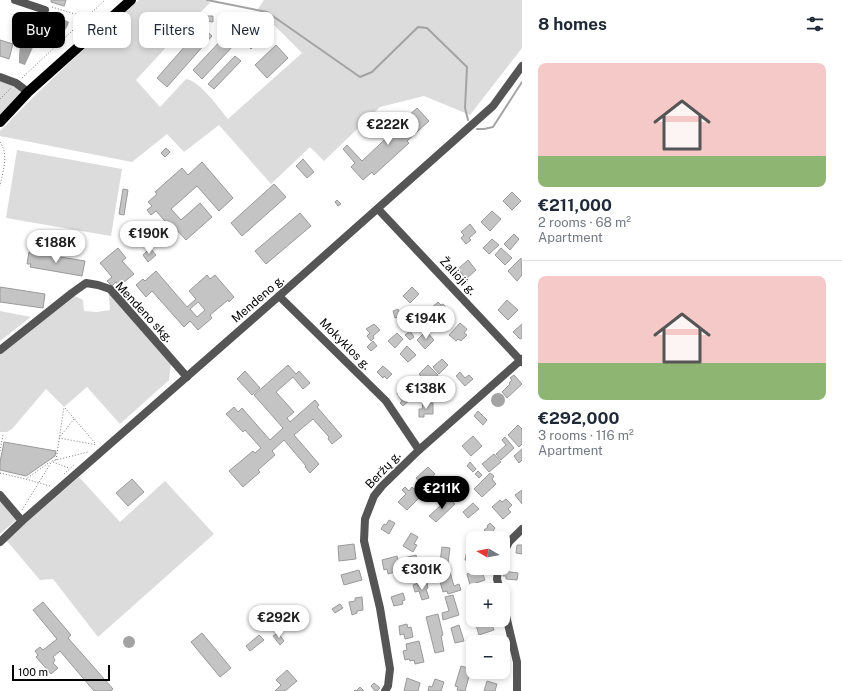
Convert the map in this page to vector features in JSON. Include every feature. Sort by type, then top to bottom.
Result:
[{"type":"main road","points":[[0,122],[28,92],[131,0]]},
{"type":"street","points":[[15,0],[46,8]]},
{"type":"street","name":"Mendeno g.","points":[[0,542],[22,521],[280,296],[493,106],[522,66]]},
{"type":"street","points":[[0,77],[16,83],[28,92]]},
{"type":"street","name":"Žalioji g.","points":[[378,209],[521,360]]},
{"type":"street","name":"Mendeno skg.","points":[[0,350],[72,292],[86,283],[110,289],[187,377]]},
{"type":"street","name":"Mokyklos g.","points":[[280,296],[386,401],[419,450]]},
{"type":"street","name":"Beržų g.","points":[[385,691],[388,686],[390,669],[380,608],[364,540],[365,519],[374,496],[382,486],[419,450],[521,360]]},
{"type":"street","points":[[0,495],[22,521]]},
{"type":"street","points":[[510,541],[522,529]]},
{"type":"street","points":[[509,627],[517,662],[517,691]]},
{"type":"path","points":[[92,12],[105,0]]},
{"type":"path","points":[[46,8],[73,15]]},
{"type":"path","points":[[0,99],[73,30]]},
{"type":"path","points":[[0,142],[5,154],[0,186]]},
{"type":"path","points":[[56,460],[64,408],[96,444]]},
{"type":"path","points":[[59,438],[74,418]]},
{"type":"path","points":[[0,451],[4,435]]},
{"type":"path","points":[[59,438],[98,445]]},
{"type":"path","points":[[26,479],[52,461],[90,452]]},
{"type":"path","points":[[52,461],[69,469]]},
{"type":"path","points":[[20,512],[52,461]]},
{"type":"path","points":[[0,473],[50,486]]},
{"type":"shaded area","points":[[139,0],[207,0],[210,3],[201,12],[139,12],[139,48],[165,48],[136,80],[160,107],[186,79],[191,81],[209,96],[228,119],[302,53],[274,25],[274,12],[261,12],[258,9],[264,0],[522,0],[522,48],[470,115],[424,96],[380,107],[324,161],[310,147],[271,184],[219,125],[184,152],[167,134],[132,162],[0,136],[0,131],[86,48],[131,48],[131,12],[126,12]]},
{"type":"shaded area","points":[[65,20],[69,22],[65,30]]},
{"type":"shaded area","points":[[20,48],[33,48],[25,65],[19,63]]},
{"type":"shaded area","points":[[0,81],[22,90],[0,115]]},
{"type":"shaded area","points":[[17,150],[122,169],[111,236],[6,218]]},
{"type":"shaded area","points":[[109,295],[112,295],[171,363],[169,380],[120,424],[87,387],[64,407],[46,389],[12,429],[7,432],[0,432],[0,355],[75,296],[83,300],[84,311],[97,312],[110,310]]},
{"type":"shaded area","points":[[0,311],[31,317],[0,341]]},
{"type":"shaded area","points":[[498,393],[503,395],[505,400],[503,405],[498,407],[493,405],[491,400],[493,395]]},
{"type":"shaded area","points":[[79,477],[120,522],[165,481],[214,534],[98,637],[53,579],[40,580],[6,540]]},
{"type":"shaded area","points":[[0,498],[17,519],[0,534]]},
{"type":"shaded area","points":[[127,636],[131,636],[135,642],[131,648],[127,648],[123,644],[123,640]]},
{"type":"building","points":[[51,0],[66,0],[64,6],[51,2]]},
{"type":"building","points":[[209,16],[213,16],[213,22],[209,22]]},
{"type":"building","points":[[0,40],[12,44],[9,59],[0,56]]},
{"type":"building","points":[[217,44],[217,48],[231,48],[202,79],[193,70]]},
{"type":"building","points":[[276,45],[288,58],[267,78],[255,65]]},
{"type":"building","points":[[183,48],[201,48],[167,87],[157,78]]},
{"type":"building","points":[[235,56],[241,61],[214,89],[208,84]]},
{"type":"building","points":[[417,108],[429,121],[407,141],[409,143],[374,175],[372,172],[363,180],[351,167],[355,163],[343,149],[347,145],[362,161]]},
{"type":"building","points":[[166,148],[170,152],[165,157],[161,153]]},
{"type":"building","points":[[303,159],[314,172],[307,178],[296,166]]},
{"type":"building","points":[[202,162],[233,198],[219,211],[197,186],[171,209],[181,220],[200,203],[212,217],[186,240],[174,227],[172,229],[156,211],[151,215],[147,210],[152,206],[148,202],[157,194],[155,192],[182,168],[188,175]]},
{"type":"building","points":[[274,184],[286,197],[242,236],[231,223]]},
{"type":"building","points":[[123,189],[128,190],[124,215],[119,214]]},
{"type":"building","points":[[512,192],[521,201],[512,210],[503,201]]},
{"type":"building","points":[[337,200],[341,204],[338,206],[335,202]]},
{"type":"building","points":[[492,211],[501,219],[490,231],[481,222]]},
{"type":"building","points":[[300,213],[311,226],[266,264],[255,251]]},
{"type":"building","points":[[470,224],[476,232],[469,238],[471,240],[466,244],[461,238],[464,235],[461,232]]},
{"type":"building","points":[[514,234],[519,239],[510,250],[504,244]]},
{"type":"building","points":[[492,239],[499,245],[489,254],[483,248]]},
{"type":"building","points":[[118,248],[126,258],[122,261],[134,274],[119,286],[116,282],[112,286],[107,281],[112,277],[100,263]]},
{"type":"building","points":[[150,248],[156,255],[148,262],[143,255]]},
{"type":"building","points":[[501,248],[512,258],[505,265],[495,255]]},
{"type":"building","points":[[29,252],[85,261],[82,276],[30,267],[31,264],[27,264]]},
{"type":"building","points":[[521,258],[522,275],[517,281],[508,271]]},
{"type":"building","points":[[468,260],[476,270],[466,279],[458,269]]},
{"type":"building","points":[[156,271],[187,307],[196,299],[189,291],[207,275],[210,279],[215,275],[234,297],[210,315],[212,318],[198,330],[190,321],[184,327],[152,291],[146,297],[136,285],[143,279],[145,281]],"holes":[[[198,302],[205,310],[197,317],[190,309]]]},
{"type":"building","points":[[0,287],[45,294],[43,308],[0,302]]},
{"type":"building","points":[[412,287],[419,294],[410,303],[403,296]]},
{"type":"building","points":[[507,300],[518,310],[508,320],[498,310]]},
{"type":"building","points":[[438,302],[441,305],[443,304],[449,311],[442,317],[439,314],[437,316],[430,309]]},
{"type":"building","points":[[398,309],[401,316],[395,318],[393,311]]},
{"type":"building","points":[[416,316],[420,320],[410,330],[405,325]]},
{"type":"building","points":[[460,323],[467,329],[464,333],[467,335],[461,341],[458,339],[456,341],[449,335]]},
{"type":"building","points":[[374,324],[380,330],[373,336],[374,338],[371,341],[367,336],[370,333],[366,329]]},
{"type":"building","points":[[522,324],[522,338],[520,339],[513,332]]},
{"type":"building","points":[[410,331],[414,337],[410,340],[405,335]]},
{"type":"building","points":[[426,331],[434,340],[425,349],[417,340]]},
{"type":"building","points":[[397,333],[403,339],[395,348],[388,341]]},
{"type":"building","points":[[373,341],[377,346],[371,351],[367,347]]},
{"type":"building","points":[[407,346],[416,355],[408,362],[400,354]]},
{"type":"building","points":[[442,359],[448,365],[439,374],[433,367]]},
{"type":"building","points":[[288,365],[296,374],[299,371],[310,383],[303,389],[293,377],[276,392],[294,412],[287,418],[290,422],[315,400],[319,405],[317,407],[342,436],[332,444],[328,439],[329,437],[313,419],[294,435],[319,464],[310,473],[284,440],[272,451],[275,455],[258,470],[260,472],[243,487],[229,471],[253,451],[255,453],[261,448],[245,430],[243,432],[226,414],[234,407],[238,412],[242,408],[270,440],[283,428],[254,395]]},
{"type":"building","points":[[428,365],[438,375],[429,384],[419,374]]},
{"type":"building","points":[[383,366],[392,374],[387,379],[384,376],[383,378],[377,372]]},
{"type":"building","points":[[245,371],[260,388],[252,395],[237,379]]},
{"type":"building","points":[[460,372],[465,378],[469,375],[473,379],[465,386],[456,376]]},
{"type":"building","points":[[514,375],[522,384],[507,398],[502,392],[510,384],[509,383],[512,380],[510,378]]},
{"type":"building","points":[[440,377],[449,387],[440,396],[436,391],[439,388],[434,383]]},
{"type":"building","points":[[404,387],[413,397],[403,406],[400,403],[402,401],[397,393]]},
{"type":"building","points":[[423,403],[433,403],[433,414],[424,414],[424,417],[419,417],[419,409],[422,409]]},
{"type":"building","points":[[478,411],[487,420],[483,425],[474,416]]},
{"type":"building","points":[[518,425],[522,429],[522,444],[519,447],[508,435]]},
{"type":"building","points":[[473,436],[482,446],[471,456],[462,446]]},
{"type":"building","points":[[505,437],[514,448],[501,460],[496,454],[506,445],[502,440]]},
{"type":"building","points":[[4,442],[56,451],[55,456],[26,476],[0,470]]},
{"type":"building","points":[[522,449],[522,460],[519,463],[514,456]]},
{"type":"building","points":[[494,454],[501,462],[489,472],[482,464]]},
{"type":"building","points":[[470,462],[476,469],[473,472],[467,466]]},
{"type":"building","points":[[428,467],[435,474],[426,486],[423,482],[421,484],[416,478]]},
{"type":"building","points":[[478,471],[482,475],[479,478],[475,474]]},
{"type":"building","points":[[490,473],[494,476],[492,479],[496,484],[482,497],[474,489]]},
{"type":"building","points":[[132,479],[144,492],[128,506],[116,493]]},
{"type":"building","points":[[405,487],[409,491],[412,487],[421,496],[407,510],[398,502],[406,494],[402,490]]},
{"type":"building","points":[[522,490],[522,504],[515,495]]},
{"type":"building","points":[[449,498],[455,504],[436,522],[429,516]]},
{"type":"building","points":[[506,499],[512,505],[508,509],[511,512],[503,519],[492,507],[500,500],[502,502]]},
{"type":"building","points":[[473,503],[479,509],[468,518],[463,512]]},
{"type":"building","points":[[389,520],[395,523],[389,534],[381,529]]},
{"type":"building","points":[[490,523],[495,528],[493,531],[485,531],[484,530],[488,527],[487,526]]},
{"type":"building","points":[[411,533],[418,537],[414,544],[417,545],[413,552],[403,546]]},
{"type":"building","points":[[354,544],[356,559],[339,561],[338,546]]},
{"type":"building","points":[[517,545],[522,545],[522,554],[516,553]]},
{"type":"building","points":[[442,547],[450,548],[448,563],[440,562]]},
{"type":"building","points":[[416,555],[420,570],[411,572],[409,564],[406,564],[404,558]]},
{"type":"building","points":[[397,556],[400,568],[398,571],[388,574],[387,569],[384,570],[382,560]]},
{"type":"building","points":[[359,570],[362,580],[344,585],[341,575]]},
{"type":"building","points":[[450,572],[454,586],[459,584],[461,590],[448,594],[447,591],[443,592],[438,575]]},
{"type":"building","points":[[510,572],[518,573],[517,580],[506,579],[506,576],[503,576],[510,575]]},
{"type":"building","points":[[467,575],[483,575],[485,580],[476,583],[469,583]]},
{"type":"building","points":[[418,583],[418,586],[427,583],[428,588],[426,589],[429,598],[422,600],[419,591],[415,592],[413,585]]},
{"type":"building","points":[[403,593],[405,600],[402,601],[403,604],[394,606],[391,597]]},
{"type":"building","points":[[453,595],[459,615],[443,620],[442,613],[449,611],[445,597]]},
{"type":"building","points":[[362,597],[363,610],[357,611],[357,613],[352,615],[349,602],[355,601],[355,598]]},
{"type":"building","points":[[43,602],[71,635],[68,638],[113,689],[111,691],[94,691],[60,651],[53,657],[55,660],[53,663],[58,668],[51,674],[36,657],[38,655],[35,651],[40,647],[43,650],[57,639],[33,610]]},
{"type":"building","points":[[340,604],[343,608],[335,613],[332,609]]},
{"type":"building","points":[[438,614],[443,635],[441,636],[444,651],[435,653],[426,617]]},
{"type":"building","points":[[407,624],[408,628],[411,627],[413,637],[405,639],[404,634],[400,635],[399,626]]},
{"type":"building","points":[[459,625],[464,641],[455,643],[451,628]]},
{"type":"building","points":[[477,627],[493,627],[494,630],[479,635]]},
{"type":"building","points":[[202,633],[231,668],[220,677],[191,642]]},
{"type":"building","points":[[278,633],[284,641],[280,645],[273,636]]},
{"type":"building","points":[[259,635],[264,640],[250,651],[246,646]]},
{"type":"building","points":[[419,641],[424,662],[415,664],[414,660],[405,660],[403,651],[407,650],[406,644]]},
{"type":"building","points":[[461,666],[466,668],[466,679],[468,679],[465,691],[457,690],[458,687],[455,686]]},
{"type":"building","points":[[287,670],[297,681],[285,691],[275,691],[281,685],[276,680]]},
{"type":"building","points":[[407,678],[420,683],[418,691],[404,691]]},
{"type":"building","points":[[435,679],[444,682],[441,691],[428,691],[429,686],[432,687]]},
{"type":"building","points":[[487,681],[497,684],[495,691],[484,691]]},
{"type":"building","points":[[374,683],[380,688],[377,691],[375,691],[371,686]]},
{"type":"building","points":[[360,687],[364,691],[356,691]]},
{"type":"waterway","points":[[207,0],[267,12],[360,77],[372,72],[418,27],[427,28],[467,67],[465,108],[468,120]]},
{"type":"waterway","points":[[477,129],[493,127],[522,82]]}]
